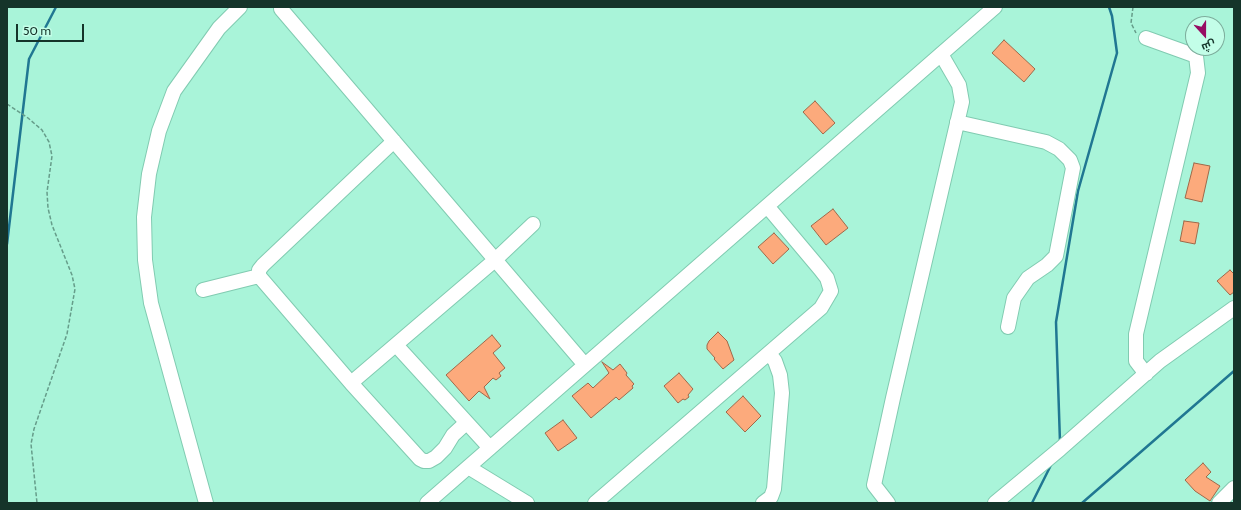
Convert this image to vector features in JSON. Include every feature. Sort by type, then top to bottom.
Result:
[{"type":"street","points":[[206,503],[151,303],[145,260],[144,217],[149,174],[157,138],[174,91],[218,28],[240,7]]},
{"type":"street","points":[[427,503],[995,7]]},
{"type":"street","points":[[281,9],[585,365]]},
{"type":"street","points":[[1146,38],[1196,56],[1198,73],[1136,334],[1136,361],[1146,374]]},
{"type":"street","points":[[888,503],[874,485],[962,102],[959,85],[941,54]]},
{"type":"street","points":[[957,122],[1046,142],[1059,149],[1070,160],[1073,168],[1056,256],[1047,265],[1028,278],[1014,298],[1008,327]]},
{"type":"street","points":[[394,141],[263,265],[259,270],[259,276],[351,383],[420,459],[428,461],[436,457],[445,448],[453,435],[466,423]]},
{"type":"street","points":[[596,503],[821,308],[831,291],[827,278],[820,268],[767,206]]},
{"type":"street","points":[[351,383],[495,260],[533,224]]},
{"type":"street","points":[[203,290],[259,276]]},
{"type":"street","points":[[995,503],[1060,449],[1160,361],[1234,308]]},
{"type":"street","points":[[396,345],[490,448]]},
{"type":"street","points":[[764,503],[772,496],[774,489],[782,393],[780,375],[775,361],[769,353]]},
{"type":"street","points":[[468,467],[527,503]]},
{"type":"street","points":[[1219,503],[1234,488]]},
{"type":"path","points":[[1133,7],[1131,23],[1136,34],[1146,38]]},
{"type":"path","points":[[7,104],[28,118],[42,130],[48,142],[52,156],[47,192],[48,208],[52,225],[72,275],[75,290],[67,334],[34,428],[31,444],[37,503]]},
{"type":"building","points":[[1004,40],[1035,69],[1024,82],[992,53]]},
{"type":"building","points":[[815,101],[835,123],[823,134],[803,112]]},
{"type":"building","points":[[1194,163],[1210,166],[1202,202],[1185,198]]},
{"type":"building","points":[[833,209],[848,228],[826,245],[811,226]]},
{"type":"building","points":[[1184,221],[1199,223],[1195,244],[1180,241]]},
{"type":"building","points":[[774,233],[789,249],[773,264],[758,247]]},
{"type":"building","points":[[1230,270],[1234,274],[1234,292],[1230,295],[1217,281]]},
{"type":"building","points":[[718,332],[727,341],[734,360],[723,369],[707,349],[709,341]]},
{"type":"building","points":[[492,335],[501,346],[493,353],[505,368],[499,373],[501,376],[496,380],[493,378],[484,387],[490,399],[479,391],[469,401],[446,375]]},
{"type":"building","points":[[602,362],[613,370],[620,364],[627,373],[626,375],[634,384],[632,386],[633,388],[619,400],[616,397],[591,418],[572,396],[588,383],[593,388],[609,373]]},
{"type":"building","points":[[679,373],[693,389],[688,395],[689,397],[678,403],[664,386]]},
{"type":"building","points":[[743,396],[761,416],[745,432],[726,412]]},
{"type":"building","points":[[563,420],[577,438],[558,451],[545,433]]},
{"type":"building","points":[[1203,463],[1211,472],[1206,477],[1220,486],[1210,501],[1195,491],[1185,480]]},
{"type":"waterway","points":[[7,244],[29,59],[56,7]]},
{"type":"waterway","points":[[1060,442],[1056,322],[1078,191],[1117,53],[1112,16],[1109,7]]},
{"type":"waterway","points":[[1082,503],[1234,371]]},
{"type":"waterway","points":[[1032,503],[1052,463]]}]
